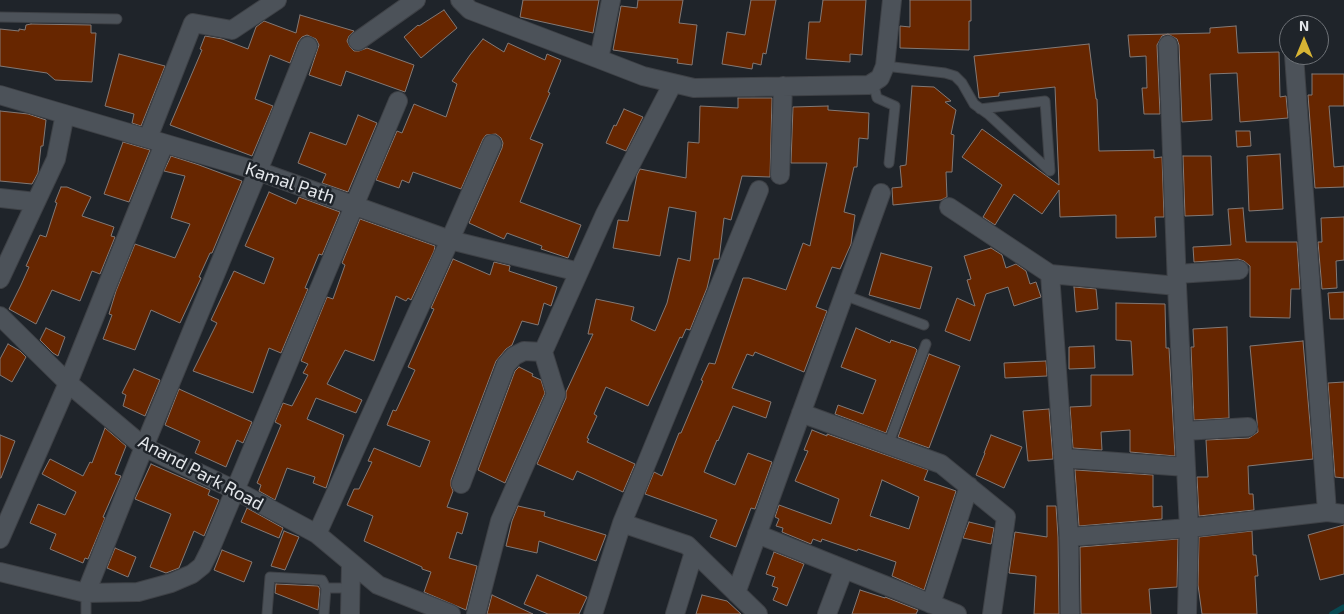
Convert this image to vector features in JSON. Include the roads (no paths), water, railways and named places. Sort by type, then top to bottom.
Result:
[{"type":"street","points":[[0,539],[68,383],[156,141],[192,23],[232,30],[276,0]]},
{"type":"street","points":[[358,41],[416,0]]},
{"type":"street","points":[[460,0],[470,10],[643,76],[694,88],[869,84],[880,78],[885,66],[892,0]]},
{"type":"street","points":[[599,59],[611,0]]},
{"type":"street","points":[[1168,45],[1189,528],[1187,614]]},
{"type":"street","points":[[86,593],[308,46]]},
{"type":"street","points":[[1069,537],[1189,528],[1336,513],[1295,65]]},
{"type":"street","points":[[476,614],[500,520],[556,394],[543,352],[605,214],[673,83]]},
{"type":"street","points":[[780,175],[783,86]]},
{"type":"street","name":"Kamal Path","points":[[0,95],[258,171],[450,240],[579,272]]},
{"type":"street","points":[[0,572],[86,593],[138,592],[171,583],[192,574],[202,566],[398,100]]},
{"type":"street","points":[[0,279],[56,159],[66,114]]},
{"type":"street","points":[[317,534],[492,144]]},
{"type":"street","points":[[593,614],[622,523],[759,190]]},
{"type":"street","points":[[736,593],[881,194]]},
{"type":"street","points":[[0,198],[36,202]]},
{"type":"street","points":[[949,207],[1050,274],[1177,280],[1239,270]]},
{"type":"street","points":[[1050,274],[1069,537],[1070,614]]},
{"type":"street","name":"Anand Park Road","points":[[0,316],[68,383],[144,447],[235,490],[317,534],[378,586],[451,614]]},
{"type":"street","points":[[461,484],[506,365],[514,356],[524,351],[543,352]]},
{"type":"street","points":[[801,413],[941,464],[1006,517],[992,614]]},
{"type":"street","points":[[1185,432],[1248,427]]},
{"type":"street","points":[[1062,458],[1186,467]]},
{"type":"street","points":[[931,604],[969,486]]},
{"type":"street","points":[[622,523],[687,545],[758,614]]},
{"type":"street","points":[[757,534],[957,614]]},
{"type":"street","points":[[675,614],[694,552]]},
{"type":"street","points":[[350,614],[351,563]]},
{"type":"street","points":[[827,614],[844,569]]},
{"type":"lane","points":[[0,17],[117,19]]},
{"type":"lane","points":[[885,66],[945,73],[955,76],[962,83],[974,104],[980,109],[988,114],[1050,172],[1045,102],[980,109]]},
{"type":"lane","points":[[873,82],[878,98],[895,106],[889,164]]},
{"type":"lane","points":[[844,295],[924,325]]},
{"type":"lane","points":[[888,445],[926,344]]},
{"type":"lane","points":[[267,614],[270,578],[322,580],[326,588],[324,614]]},
{"type":"lane","points":[[326,588],[350,588]]},
{"type":"lane","points":[[86,593],[86,614]]},
{"type":"waterway","points":[[1332,614],[1344,607]]}]
